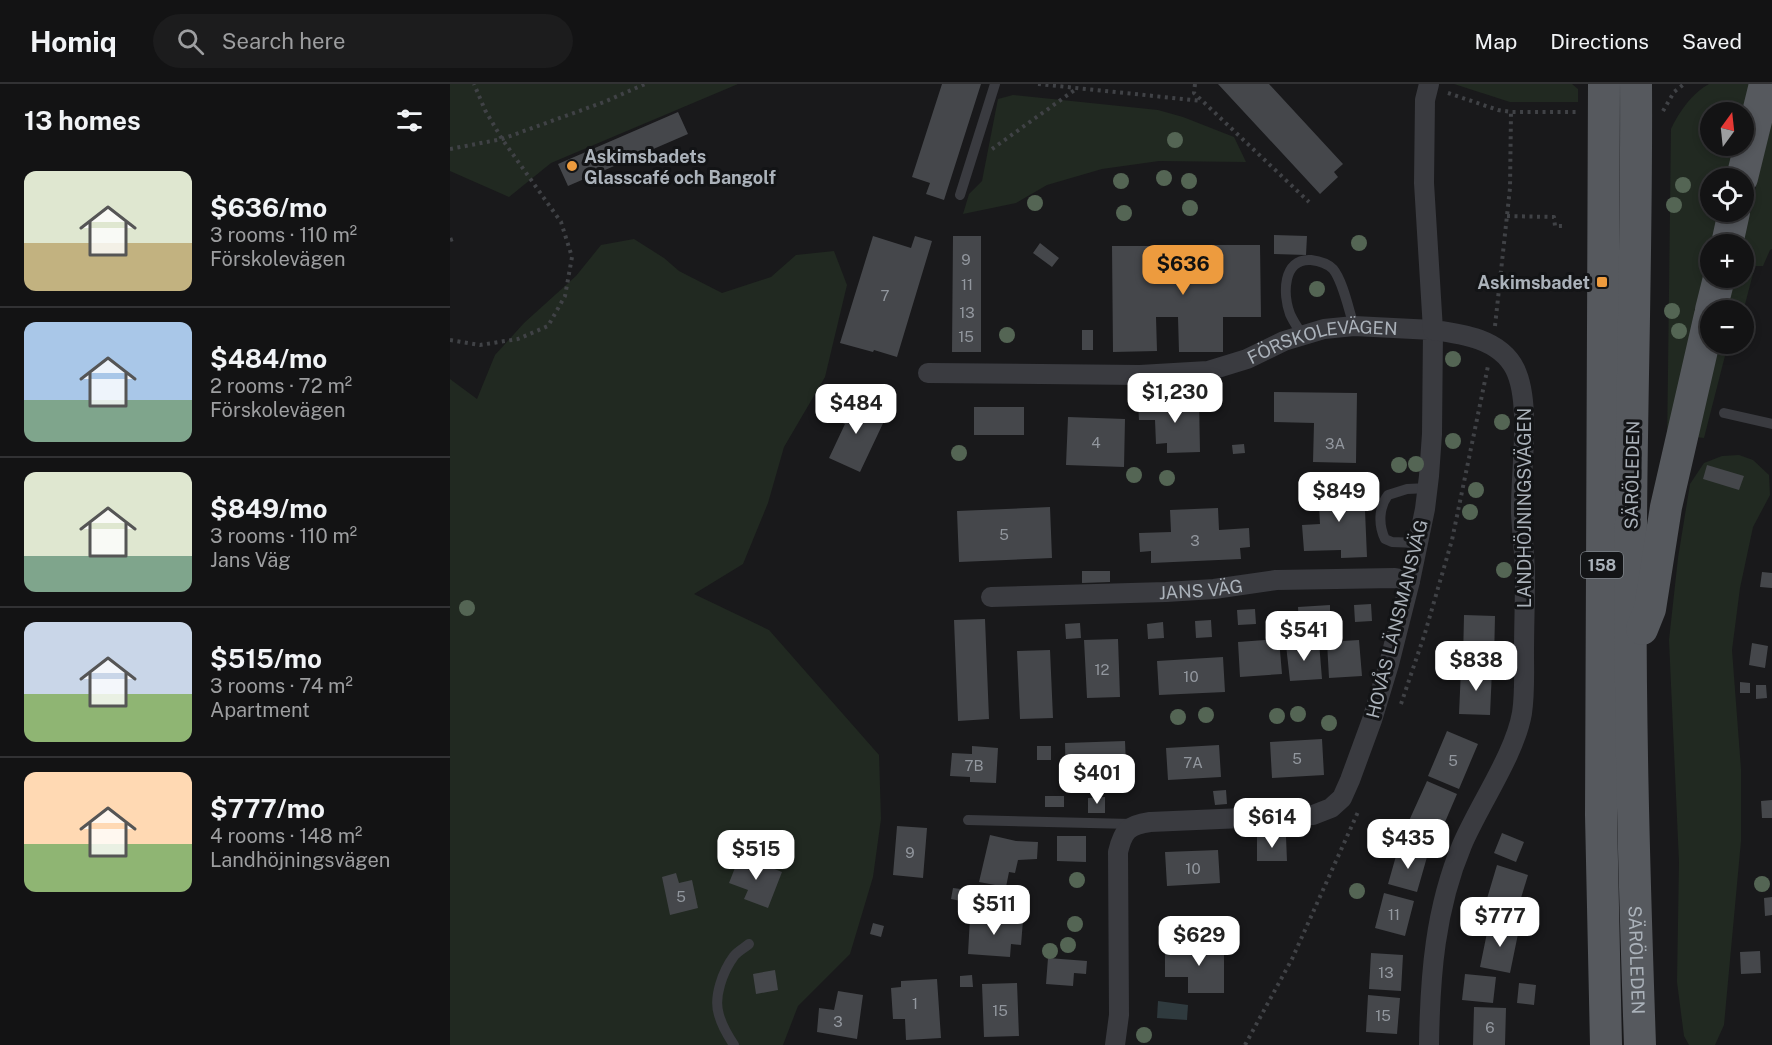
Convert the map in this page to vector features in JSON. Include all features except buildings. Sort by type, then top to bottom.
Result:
[{"type":"main road","name":"SÄRÖLEDEN","points":[[1604,84],[1601,815],[1606,1045]]},
{"type":"main road","name":"SÄRÖLEDEN","points":[[1636,84],[1637,171],[1631,525],[1635,890],[1640,1045]]},
{"type":"main road","points":[[1744,168],[1765,84]]},
{"type":"main road","name":"158","points":[[1632,651],[1650,609],[1666,507],[1701,354]]},
{"type":"street","points":[[1429,84],[1425,100],[1424,183],[1433,330]]},
{"type":"street","name":"FÖRSKOLEVÄGEN","points":[[928,373],[1140,375],[1208,371],[1247,359],[1284,341],[1324,329],[1354,326],[1433,330]]},
{"type":"street","name":"HOVÅS LÄNSMANSVÄG","points":[[1135,824],[1313,815],[1331,808],[1342,798],[1372,720],[1389,664],[1418,543],[1428,488],[1432,434],[1433,330]]},
{"type":"street","name":"LANDHÖJNINGSVÄGEN","points":[[1429,1045],[1429,1004],[1433,959],[1439,918],[1448,881],[1466,836],[1513,741],[1522,713],[1525,575],[1521,512],[1523,390],[1515,368],[1504,353],[1492,345],[1475,338],[1433,330]]},
{"type":"street","name":"JANS VÄG","points":[[991,597],[1166,592],[1214,589],[1276,580],[1395,578],[1410,581]]},
{"type":"street","points":[[1115,1045],[1119,1015],[1118,852],[1127,830],[1135,824]]},
{"type":"lane","points":[[960,195],[995,84]]},
{"type":"lane","points":[[1302,335],[1290,315],[1285,294],[1290,268],[1299,262],[1310,260],[1330,267],[1337,275],[1354,326]]},
{"type":"lane","points":[[1724,413],[1772,424]]},
{"type":"lane","points":[[1418,543],[1392,542],[1384,539],[1381,509],[1388,495],[1407,489],[1428,488]]},
{"type":"lane","name":"HOVÅS LÄNSMANSVÄG","points":[[968,820],[1135,824]]},
{"type":"lane","points":[[734,1045],[718,1013],[717,1001],[728,965],[735,954],[749,944]]},
{"type":"path","points":[[450,340],[480,345],[518,339],[548,326],[565,296],[572,257],[561,222],[502,140],[474,84]]},
{"type":"path","points":[[450,149],[502,140],[604,102],[645,84]]},
{"type":"path","points":[[1038,84],[1203,102]]},
{"type":"path","points":[[1195,84],[1194,93],[1309,202]]},
{"type":"path","points":[[1429,84],[1498,110],[1511,112]]},
{"type":"path","points":[[969,165],[1076,88]]},
{"type":"path","points":[[1507,216],[1554,217],[1556,226],[1566,226]]},
{"type":"shaded area","points":[[450,84],[738,84],[551,163],[509,197],[450,171]]},
{"type":"shaded area","points":[[1454,84],[1572,84],[1578,89],[1578,102],[1510,102]]},
{"type":"shaded area","points":[[1709,84],[1756,84],[1754,103],[1700,102],[1700,156],[1741,156],[1738,168],[1700,168],[1700,222],[1724,222],[1722,234],[1700,234],[1700,288],[1708,288],[1705,300],[1700,300],[1700,318],[1667,451],[1671,129],[1697,92]]},
{"type":"shaded area","points":[[1013,95],[1158,110],[1183,117],[1234,137],[1246,162],[1159,161],[1102,169],[1047,185],[1016,203],[963,214],[969,194],[982,181],[998,99]]},
{"type":"shaded area","points":[[1772,120],[1772,249],[1763,266],[1755,266],[1754,270],[1754,234],[1744,234],[1747,222],[1754,222],[1754,194]]},
{"type":"shaded area","points":[[634,239],[664,258],[679,271],[722,293],[771,277],[796,255],[834,251],[847,285],[825,377],[784,447],[768,503],[743,564],[694,594],[769,630],[879,755],[881,819],[873,877],[850,954],[798,1006],[783,1045],[450,1045],[450,379],[477,399],[495,355],[524,323],[576,276],[601,245]]},
{"type":"shaded area","points":[[1732,288],[1749,288],[1746,300],[1728,300]]},
{"type":"shaded area","points":[[1716,354],[1725,354],[1704,438],[1696,437]]},
{"type":"shaded area","points":[[1739,455],[1753,460],[1769,475],[1770,495],[1753,527],[1740,588],[1732,650],[1741,769],[1741,841],[1724,1025],[1715,1045],[1689,1045],[1684,1036],[1677,982],[1679,862],[1669,640],[1678,558],[1690,484],[1704,463],[1722,456]]},
{"type":"shaded area","points":[[1158,1001],[1188,1005],[1187,1020],[1157,1018]]},
{"type":"place","name":"Askimsbadets Glasscafé och Bangolf","points":[[572,166]]},
{"type":"place","name":"Askimsbadet","points":[[1602,282]]}]
